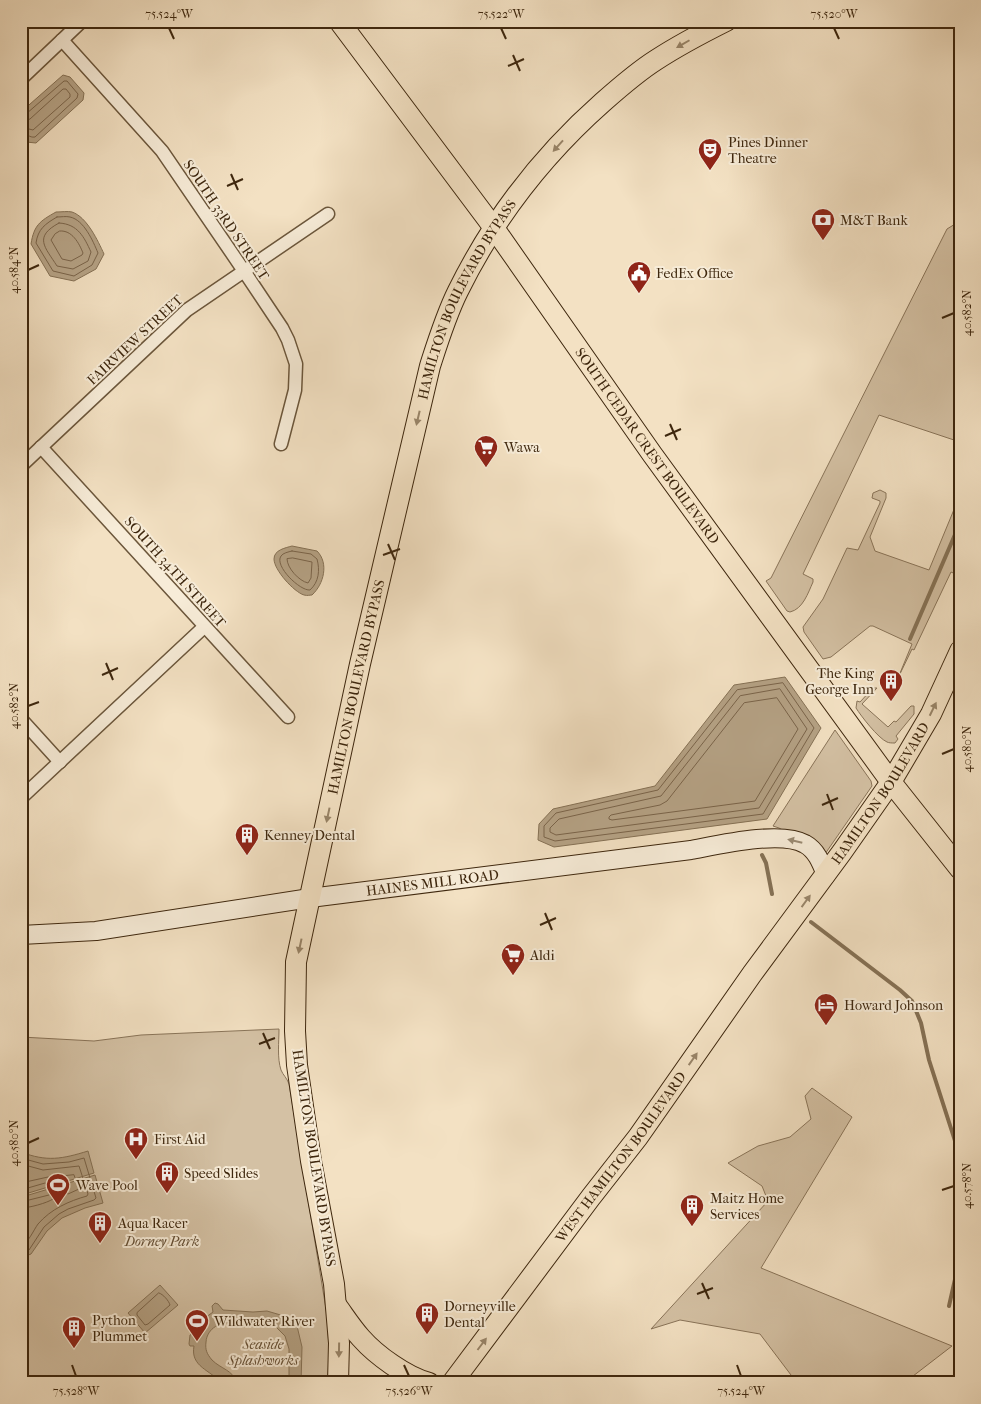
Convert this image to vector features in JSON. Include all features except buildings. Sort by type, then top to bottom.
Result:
[{"type":"main road","name":"SOUTH CEDAR CREST BOULEVARD","points":[[338,21],[494,228],[652,454],[891,782],[960,868]]},
{"type":"main road","name":"HAMILTON BOULEVARD BYPASS","points":[[338,1383],[339,1343],[337,1306],[311,1161],[297,1065],[294,1030],[296,962],[360,664],[430,366],[457,292],[475,259],[494,228],[532,176],[559,144],[621,86],[655,60],[726,21]]},
{"type":"main road","name":"HAMILTON BOULEVARD","points":[[786,928],[826,875],[891,782],[931,714],[960,651]]},
{"type":"main road","name":"WEST HAMILTON BOULEVARD","points":[[451,1382],[638,1137],[786,928]]},
{"type":"main road","points":[[337,1306],[361,1338],[379,1354],[399,1369],[429,1383]]},
{"type":"street","points":[[21,79],[82,21]]},
{"type":"street","name":"SOUTH 33RD STREET","points":[[62,40],[162,152],[282,328],[293,352],[296,364],[295,390],[281,444]]},
{"type":"street","name":"FAIRVIEW STREET","points":[[21,466],[187,310],[328,214]]},
{"type":"street","name":"SOUTH 34TH STREET","points":[[41,447],[288,717]]},
{"type":"street","points":[[21,798],[204,627]]},
{"type":"street","points":[[21,720],[60,762]]},
{"type":"street","name":"HAINES MILL ROAD","points":[[21,934],[96,931],[310,898],[691,850],[762,838],[782,838],[804,843],[819,858],[826,875]]},
{"type":"green space","points":[[960,221],[957,228],[960,234],[960,442],[879,415],[803,574],[813,579],[807,596],[798,608],[790,612],[787,611],[766,581],[771,578],[947,229]]},
{"type":"green space","points":[[880,490],[886,493],[886,498],[870,537],[875,551],[929,570],[960,495],[960,576],[951,572],[914,650],[912,649],[898,678],[912,644],[870,626],[831,657],[823,659],[804,632],[803,627],[823,599],[847,548],[858,550],[880,503],[880,501],[872,498],[873,493]]},
{"type":"green space","points":[[873,688],[877,688],[862,704],[888,727],[894,721],[896,722],[911,706],[914,706],[914,714],[896,736],[898,739],[895,743],[887,742],[879,736],[856,708],[857,701],[860,702]]},
{"type":"green space","points":[[835,730],[871,781],[872,786],[825,854],[773,826]]},
{"type":"green space","name":"Dorney Park","points":[[279,1029],[280,1065],[289,1084],[327,1315],[328,1383],[21,1383],[21,1037],[94,1041],[141,1035]]},
{"type":"green space","points":[[812,1088],[852,1117],[761,1268],[952,1346],[904,1383],[795,1383],[760,1334],[680,1320],[651,1329],[768,1201],[762,1186],[728,1163],[758,1146],[790,1137],[811,1119],[805,1096]]},
{"type":"water","points":[[63,75],[70,77],[84,93],[83,100],[36,143],[26,142],[21,136],[21,112]]},
{"type":"water","points":[[56,212],[72,212],[82,219],[91,230],[104,254],[96,269],[74,281],[50,276],[31,244],[34,232],[39,224]]},
{"type":"water","points":[[292,546],[317,551],[321,556],[324,567],[322,579],[312,595],[304,595],[295,590],[277,569],[274,556],[280,550]]},
{"type":"water","points":[[785,677],[821,728],[767,819],[554,847],[538,840],[539,824],[553,809],[655,786],[734,685]]},
{"type":"water","name":"Wave Pool","points":[[88,1151],[94,1173],[22,1195],[22,1197],[95,1175],[103,1203],[62,1218],[47,1231],[31,1254],[21,1258],[21,1152],[39,1157],[55,1158]]},
{"type":"water","points":[[160,1285],[178,1305],[145,1333],[128,1313]]},
{"type":"water","name":"Wildwater River","points":[[215,1303],[223,1310],[267,1311],[293,1321],[297,1326],[302,1347],[301,1383],[289,1383],[289,1349],[285,1336],[273,1324],[245,1326],[224,1323],[216,1326],[209,1333],[206,1345],[208,1354],[215,1363],[233,1375],[237,1383],[221,1383],[198,1364],[195,1359],[194,1346],[189,1344],[190,1335],[194,1333],[198,1323],[213,1312],[212,1306]]},
{"type":"waterway","points":[[910,639],[960,523]]},
{"type":"waterway","points":[[762,855],[766,863],[772,894]]},
{"type":"waterway","points":[[811,922],[912,1001],[921,1023],[929,1060],[956,1144]]},
{"type":"waterway","points":[[949,1306],[960,1257]]},
{"type":"place","name":"Pines Dinner Theatre","points":[[710,171]]},
{"type":"place","name":"M&T Bank","points":[[823,241]]},
{"type":"place","name":"FedEx Office","points":[[639,294]]},
{"type":"place","name":"Wawa","points":[[486,468]]},
{"type":"place","name":"The King George Inn","points":[[891,702]]},
{"type":"place","name":"Kenney Dental","points":[[247,856]]},
{"type":"place","name":"Aldi","points":[[513,976]]},
{"type":"place","name":"Howard Johnson","points":[[826,1026]]},
{"type":"place","name":"First Aid","points":[[136,1160]]},
{"type":"place","name":"Speed Slides","points":[[167,1194]]},
{"type":"place","name":"Wave Pool","points":[[58,1206]]},
{"type":"place","name":"Maitz Home Services","points":[[692,1227]]},
{"type":"place","name":"Aqua Racer","points":[[100,1244]]},
{"type":"place","name":"Dorneyville Dental","points":[[427,1335]]},
{"type":"place","name":"Wildwater River","points":[[197,1342]]},
{"type":"place","name":"Python Plummet","points":[[74,1349]]},
{"type":"park label","name":"Seaside Splashworks","points":[[263,1352]]}]
